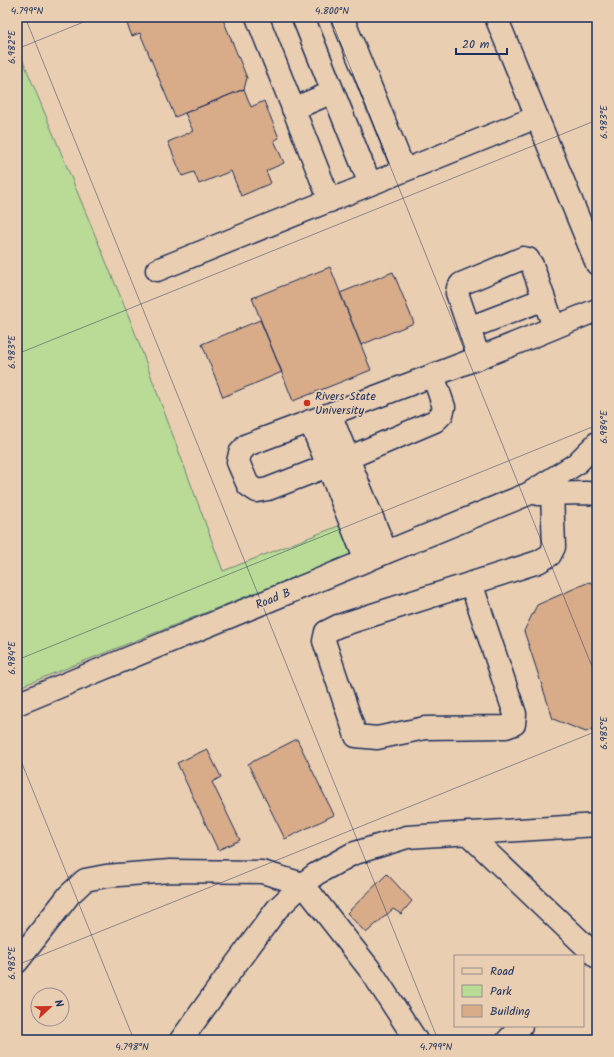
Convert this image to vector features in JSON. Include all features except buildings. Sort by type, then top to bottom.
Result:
[{"type":"street","points":[[257,17],[330,201]]},
{"type":"street","points":[[303,17],[370,184]]},
{"type":"street","points":[[342,17],[404,170]]},
{"type":"street","points":[[496,17],[597,264]]},
{"type":"street","points":[[293,109],[333,92]]},
{"type":"street","points":[[157,270],[537,118]]},
{"type":"street","points":[[479,358],[457,293],[458,288],[461,284],[523,258],[528,259],[532,265],[554,327]]},
{"type":"street","points":[[469,328],[544,299]]},
{"type":"street","points":[[433,375],[444,407],[442,414],[435,421],[268,490],[257,491],[248,485],[238,462],[240,453],[247,445],[320,417],[433,375],[479,358],[597,310]]},
{"type":"street","points":[[320,417],[348,458],[386,552]]},
{"type":"street","points":[[320,417],[327,466],[366,561]]},
{"type":"street","points":[[528,494],[576,464],[597,443]]},
{"type":"street","points":[[472,583],[515,714],[514,724],[506,727],[425,728],[377,738],[356,736],[324,641],[326,632],[338,626],[472,583],[538,562],[550,555],[554,547],[552,493]]},
{"type":"street","points":[[528,494],[597,494]]},
{"type":"street","name":"Road B","points":[[17,704],[528,494]]},
{"type":"street","points":[[181,1040],[277,909],[303,884],[316,874],[352,854],[406,838],[597,825]]},
{"type":"street","points":[[467,833],[590,955]]},
{"type":"street","points":[[17,962],[69,894],[85,880],[106,876],[170,871],[262,872],[303,884],[371,971],[416,1040]]},
{"type":"street","points":[[508,1040],[520,1027]]},
{"type":"green space","points":[[17,46],[131,322],[223,571],[341,525],[352,554],[17,688]]},
{"type":"place","name":"Rivers State University","points":[[307,403]]}]
